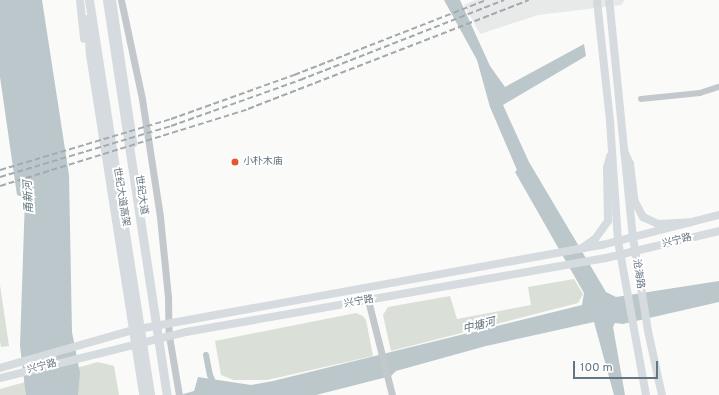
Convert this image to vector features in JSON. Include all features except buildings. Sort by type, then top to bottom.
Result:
[{"type":"highway","name":"世纪大道高架","points":[[88,0],[150,395]]},
{"type":"highway","name":"世纪大道高架","points":[[107,0],[169,393]]},
{"type":"main road","points":[[80,0],[84,39],[90,55]]},
{"type":"main road","points":[[88,0],[90,55],[143,395]]},
{"type":"main road","name":"世纪大道","points":[[112,0],[164,324],[169,393]]},
{"type":"main road","name":"沧海路","points":[[610,8],[633,238],[646,316],[662,395]]},
{"type":"main road","name":"沧海路","points":[[598,10],[610,121],[610,156],[618,242],[646,395]]},
{"type":"main road","name":"沧海路","points":[[624,151],[630,164],[635,202],[643,217],[658,224],[691,222]]},
{"type":"main road","name":"沧海路","points":[[582,248],[595,239],[608,220],[607,168],[610,156]]},
{"type":"main road","name":"兴宁路","points":[[0,368],[133,330],[618,242],[719,215]]},
{"type":"main road","name":"兴宁路","points":[[0,378],[82,356],[186,332],[590,261],[719,231]]},
{"type":"street","points":[[121,0],[142,99],[160,218],[168,297],[164,324]]},
{"type":"street","points":[[641,99],[700,93],[719,87]]},
{"type":"street","points":[[368,300],[392,395]]},
{"type":"street","points":[[165,337],[179,395]]},
{"type":"shaded area","points":[[475,0],[625,0],[621,5],[538,15],[480,34],[464,5]]},
{"type":"shaded area","points":[[574,279],[583,294],[578,303],[391,351],[383,315],[388,307],[450,296],[457,319],[531,305],[528,287]]},
{"type":"shaded area","points":[[0,285],[9,346],[1,347],[0,342]]},
{"type":"shaded area","points":[[356,313],[363,316],[366,320],[373,356],[267,380],[234,380],[221,375],[215,341]]},
{"type":"shaded area","points":[[98,362],[114,366],[119,395],[0,395],[0,389]]},
{"type":"water","name":"甬新河","points":[[0,0],[42,0],[69,175],[72,332],[80,373],[78,395],[26,395],[20,346],[25,198],[17,195],[0,77]]},
{"type":"water","points":[[444,0],[460,0],[490,66],[505,87],[584,44],[586,56],[503,105],[529,162],[606,292],[616,297],[719,281],[719,302],[623,324],[615,323],[613,327],[625,395],[614,395],[594,322],[486,346],[396,371],[391,376],[316,395],[180,395],[194,391],[198,377],[251,385],[273,381],[582,305],[584,293],[515,172],[517,170],[490,107],[477,60]]},
{"type":"waterway","points":[[206,355],[210,375],[219,395]]},
{"type":"tunnel","points":[[597,0],[598,10]]},
{"type":"tunnel","points":[[609,0],[610,8]]},
{"type":"railway","points":[[0,170],[171,119],[294,75],[486,0]]},
{"type":"railway","points":[[0,177],[171,126],[300,80],[504,0]]},
{"type":"railway","points":[[0,186],[248,109],[529,0]]},
{"type":"place","name":"小朴木庙","points":[[235,162]]},
{"type":"water label","name":"中塘河","points":[[479,326]]}]
